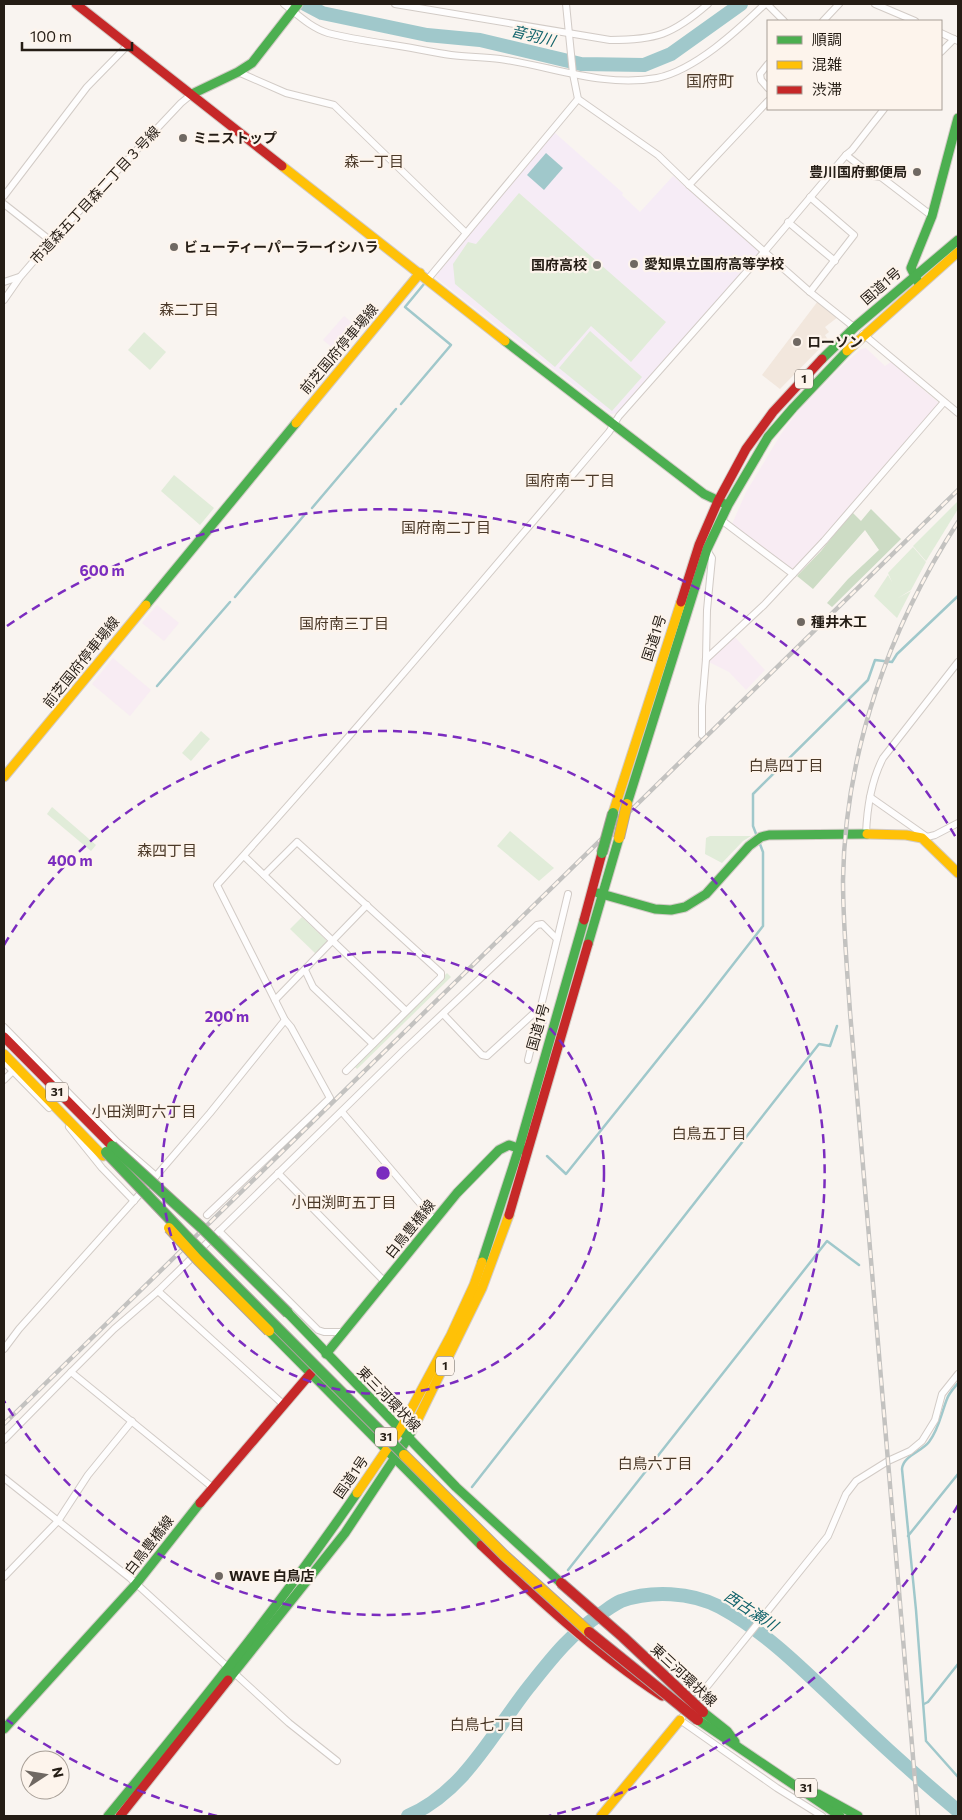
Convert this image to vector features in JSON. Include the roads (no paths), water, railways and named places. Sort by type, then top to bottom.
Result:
[{"type":"main road","points":[[76,4],[704,494],[723,503]]},
{"type":"main road","points":[[192,94],[252,64],[292,6]]},
{"type":"main road","points":[[917,280],[911,268],[932,216],[958,118]]},
{"type":"main road","name":"国道1号","points":[[120,1816],[312,1558],[387,1450],[400,1430],[451,1335],[474,1285],[524,1150],[603,894],[627,804],[707,549],[720,520],[723,503],[768,437],[792,408],[958,240]]},
{"type":"main road","name":"国道1号","points":[[108,1816],[345,1533],[408,1438],[458,1340],[482,1288],[503,1234],[557,1010],[613,813],[688,575],[723,503],[746,449],[773,412],[822,359],[855,327],[958,252]]},
{"type":"main road","name":"前芝国府停車場線","points":[[4,777],[424,276]]},
{"type":"main road","points":[[592,891],[655,909],[678,909],[695,902],[706,894],[744,851],[761,837],[769,836],[866,834],[906,835],[925,838],[958,872]]},
{"type":"main road","name":"東三河環状線","points":[[4,1037],[187,1237],[504,1555],[562,1608],[680,1706]]},
{"type":"main road","name":"東三河環状線","points":[[4,1054],[15,1069],[107,1151],[160,1188],[218,1242],[456,1487],[623,1637],[701,1716],[754,1759],[840,1816]]},
{"type":"main road","name":"東三河環状線","points":[[23,1058],[58,1100],[107,1151],[198,1260],[458,1522],[544,1603],[607,1656],[644,1684],[680,1706],[701,1716]]},
{"type":"main road","name":"東三河環状線","points":[[15,1069],[58,1100]]},
{"type":"main road","name":"白鳥豊橋線","points":[[326,1354],[435,1221],[499,1150],[509,1145],[524,1150]]},
{"type":"main road","name":"白鳥豊橋線","points":[[4,1729],[136,1584],[212,1487],[310,1373]]},
{"type":"main road","points":[[601,1816],[680,1720]]},
{"type":"main road","name":"東三河環状線","points":[[754,1759],[858,1816]]},
{"type":"street","points":[[395,4],[569,35],[610,40],[638,40],[662,35],[679,26],[708,4]]},
{"type":"street","points":[[566,4],[572,71],[578,99],[658,155],[689,185],[810,292],[958,413]]},
{"type":"street","points":[[292,6],[310,24],[326,32],[355,39],[450,55],[500,59],[624,81],[658,78],[685,67],[708,52],[766,4],[783,20]]},
{"type":"street","points":[[828,20],[839,4]]},
{"type":"street","points":[[875,4],[912,20]]},
{"type":"street","points":[[942,33],[956,40],[942,51]]},
{"type":"street","points":[[4,196],[87,87],[129,44]]},
{"type":"street","points":[[767,65],[760,74],[761,80],[767,87]]},
{"type":"street","points":[[238,72],[286,93],[334,105],[466,232]]},
{"type":"street","name":"市道森五丁目森二丁目３号線","points":[[4,300],[20,277],[51,241],[181,103],[192,94]]},
{"type":"street","points":[[424,276],[466,232],[578,99]]},
{"type":"street","points":[[689,185],[767,102]]},
{"type":"street","points":[[207,1215],[330,1098],[291,1027],[285,1020],[218,885],[361,723],[539,515],[643,389],[852,150],[883,110]]},
{"type":"street","points":[[846,155],[874,176],[881,177],[932,216]]},
{"type":"street","points":[[810,197],[854,235],[810,292]]},
{"type":"street","points":[[4,204],[51,241]]},
{"type":"street","points":[[788,222],[834,261]]},
{"type":"street","points":[[4,282],[20,277]]},
{"type":"street","points":[[706,659],[764,605],[824,541],[944,402]]},
{"type":"street","points":[[720,520],[793,574]]},
{"type":"street","points":[[702,735],[707,610],[712,558],[707,549]]},
{"type":"street","points":[[866,834],[870,797],[882,758],[956,670],[958,662]]},
{"type":"street","points":[[870,797],[925,838],[958,823]]},
{"type":"street","points":[[264,875],[297,842],[441,973],[441,977],[346,1071]]},
{"type":"street","points":[[244,856],[406,1011]]},
{"type":"street","points":[[528,1060],[568,894]]},
{"type":"street","points":[[275,1000],[367,905]]},
{"type":"street","points":[[4,1440],[114,1329],[158,1291],[402,1052],[444,1015],[537,925],[542,924],[557,939]]},
{"type":"street","points":[[305,970],[313,987],[373,1044]]},
{"type":"street","points":[[444,1015],[482,1055],[487,1056],[533,1014],[539,1011]]},
{"type":"street","points":[[4,1349],[35,1310],[134,1201],[210,1113],[285,1020]]},
{"type":"street","points":[[4,1027],[117,1142],[156,1176]]},
{"type":"street","points":[[4,1062],[15,1069],[70,1129],[102,1168],[134,1201]]},
{"type":"street","points":[[4,1080],[15,1069]]},
{"type":"street","points":[[342,1112],[435,1221]]},
{"type":"street","points":[[278,1173],[385,1282]]},
{"type":"street","points":[[219,1230],[318,1330],[324,1332],[344,1332]]},
{"type":"street","points":[[158,1291],[284,1405]]},
{"type":"street","points":[[71,1372],[212,1487]]},
{"type":"street","points":[[822,1816],[777,1788],[680,1720],[828,1536],[846,1494],[856,1481],[888,1461],[910,1451],[922,1441],[934,1420],[942,1394],[958,1374]]},
{"type":"street","points":[[4,1577],[58,1521],[88,1475],[132,1421]]},
{"type":"street","points":[[4,1478],[136,1584],[289,1723],[337,1762]]},
{"type":"water","points":[[546,153],[563,168],[544,190],[527,175]]},
{"type":"waterway","name":"音羽川","points":[[305,4],[322,13],[427,35],[480,40],[581,64],[644,65],[671,54],[741,4]]},
{"type":"waterway","points":[[401,404],[451,345],[405,307],[424,284]]},
{"type":"waterway","points":[[312,508],[396,409]]},
{"type":"waterway","points":[[235,597],[306,513]]},
{"type":"waterway","points":[[547,1156],[566,1174],[763,926],[763,852],[753,826],[753,794],[868,680],[875,660],[892,662],[897,654],[958,596]]},
{"type":"waterway","points":[[157,686],[230,602]]},
{"type":"waterway","points":[[472,1487],[819,1044],[830,1046],[837,1026]]},
{"type":"waterway","points":[[568,1570],[827,1241],[859,1265]]},
{"type":"waterway","points":[[958,1383],[948,1397],[938,1427],[929,1442],[909,1457],[902,1469],[916,1610],[926,1741],[958,1777]]},
{"type":"waterway","points":[[908,1536],[958,1474]]},
{"type":"waterway","name":"西古瀬川","points":[[408,1816],[428,1805],[461,1777],[476,1760],[545,1667],[590,1621],[621,1601],[633,1597],[658,1594],[697,1598],[709,1602],[756,1630],[789,1657],[890,1752],[958,1811]]},
{"type":"waterway","points":[[924,1704],[928,1702],[958,1664]]},
{"type":"railway","points":[[4,1424],[958,490]]},
{"type":"railway","points":[[918,1816],[850,1012],[844,930],[843,880],[846,832],[852,785],[862,738],[875,693],[911,605],[933,563],[958,522]]},
{"type":"place","name":"ミニストップ","points":[[183,138]]},
{"type":"place","name":"豊川国府郵便局","points":[[917,172]]},
{"type":"place","name":"ビューティーパーラーイシハラ","points":[[174,247]]},
{"type":"place","name":"愛知県立国府高等学校","points":[[634,264]]},
{"type":"place","name":"国府高校","points":[[597,265]]},
{"type":"place","name":"ローソン","points":[[797,342]]},
{"type":"place","name":"種井木工","points":[[801,622]]},
{"type":"place","name":"WAVE 白鳥店","points":[[219,1576]]},
{"type":"district","name":"国府町","points":[[710,81]]},
{"type":"district","name":"森一丁目","points":[[374,162]]},
{"type":"district","name":"森二丁目","points":[[189,310]]},
{"type":"district","name":"国府南一丁目","points":[[570,481]]},
{"type":"district","name":"国府南二丁目","points":[[446,528]]},
{"type":"district","name":"国府南三丁目","points":[[344,624]]},
{"type":"district","name":"白鳥四丁目","points":[[786,766]]},
{"type":"district","name":"森四丁目","points":[[167,851]]},
{"type":"district","name":"小田渕町六丁目","points":[[144,1112]]},
{"type":"district","name":"白鳥五丁目","points":[[709,1134]]},
{"type":"district","name":"小田渕町五丁目","points":[[344,1203]]},
{"type":"district","name":"白鳥六丁目","points":[[655,1464]]},
{"type":"district","name":"白鳥七丁目","points":[[487,1725]]}]
